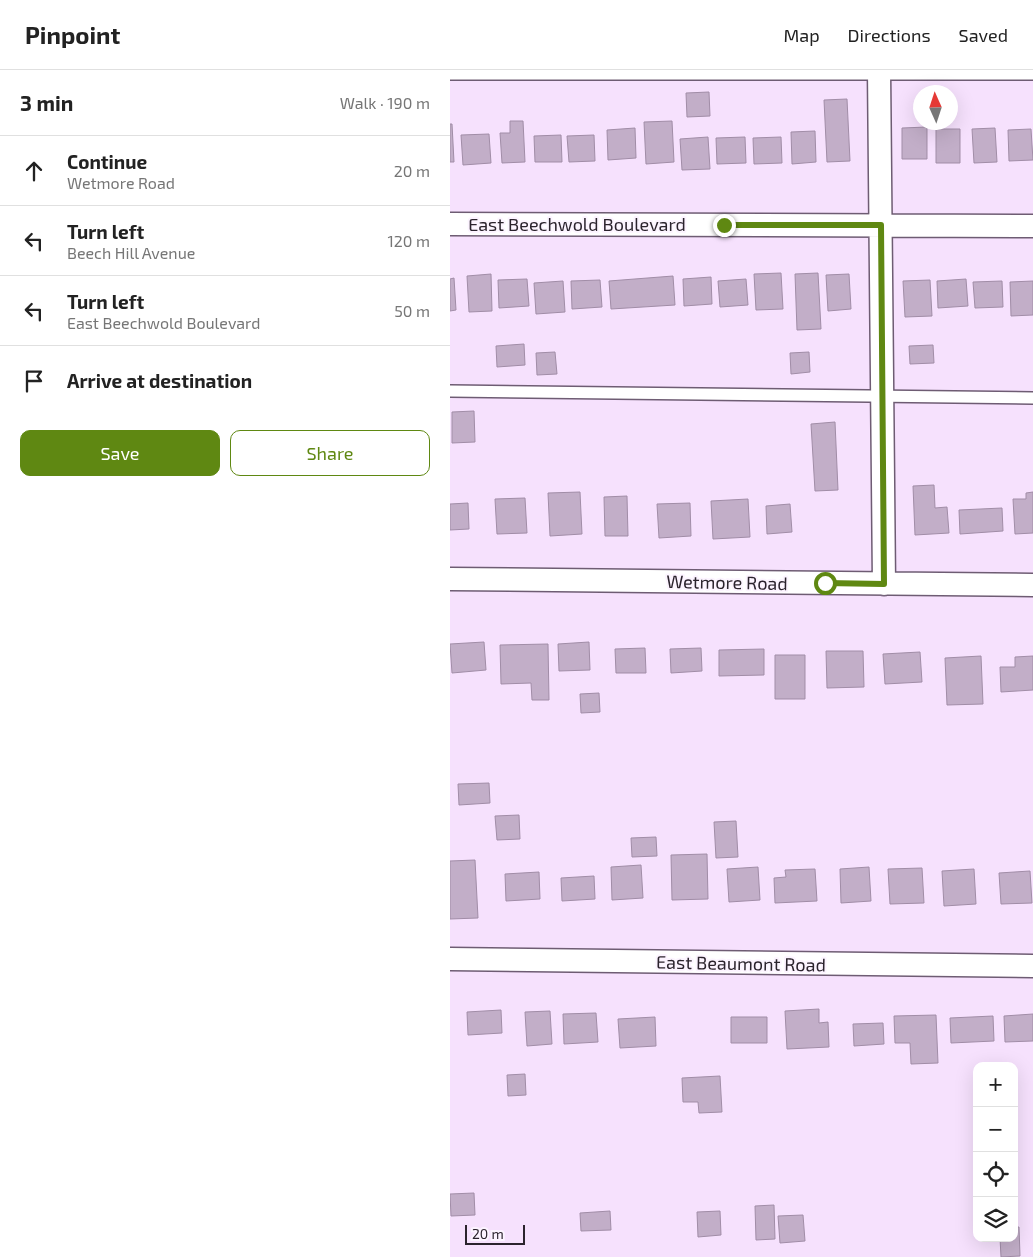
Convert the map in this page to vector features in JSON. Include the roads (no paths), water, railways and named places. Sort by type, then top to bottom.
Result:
[{"type":"street","points":[[879,72],[884,584]]},
{"type":"street","name":"East Beechwold Boulevard","points":[[450,224],[1033,226]]},
{"type":"street","name":"Wetmore Road","points":[[450,579],[1033,585]]},
{"type":"street","name":"East Beaumont Road","points":[[450,959],[1033,966]]},
{"type":"lane","points":[[450,74],[879,72],[1033,74]]},
{"type":"lane","points":[[450,391],[1033,398]]}]
